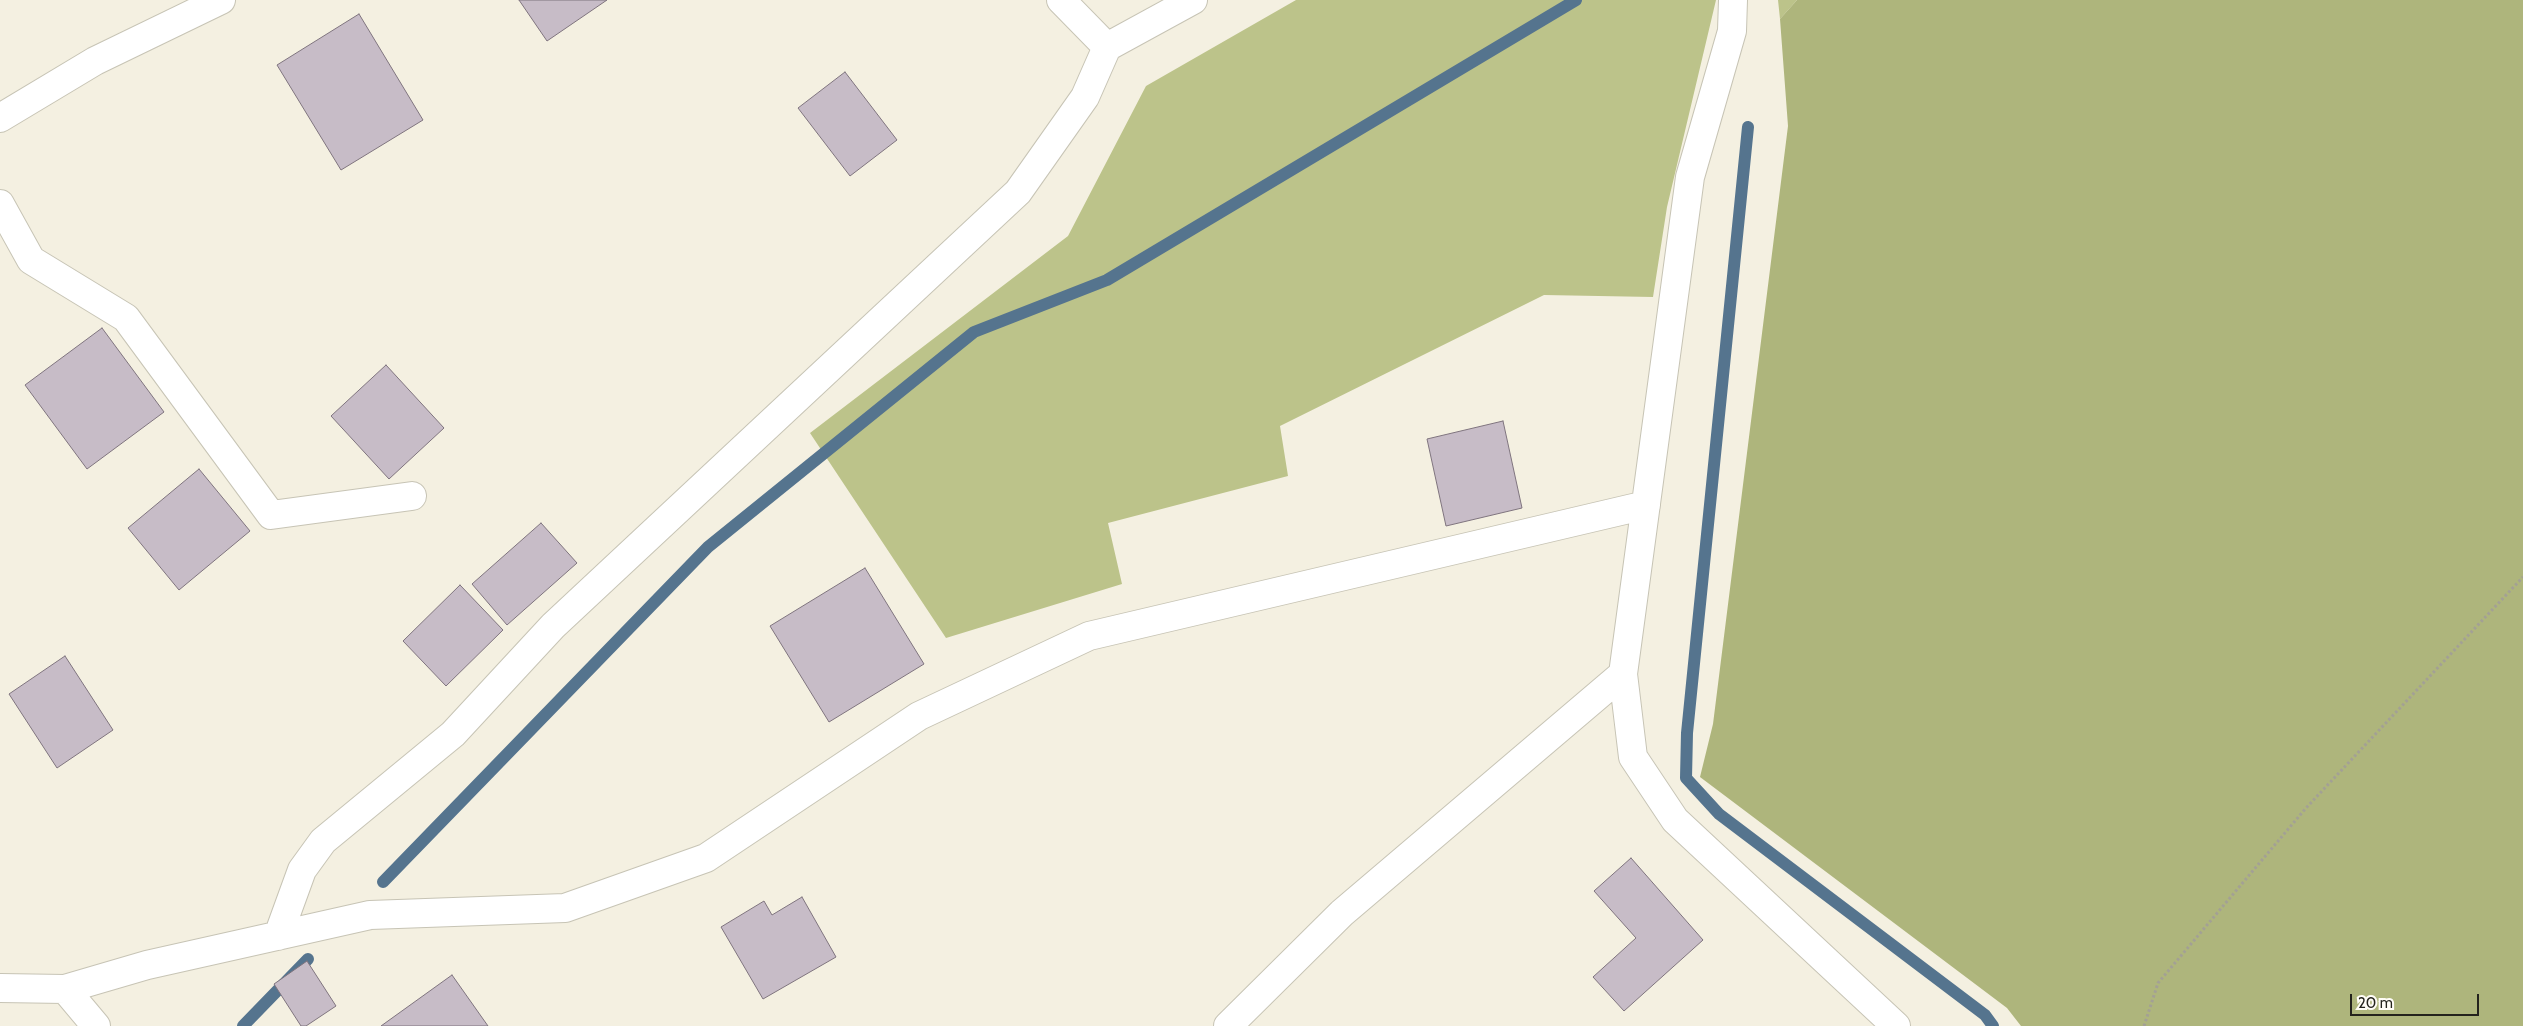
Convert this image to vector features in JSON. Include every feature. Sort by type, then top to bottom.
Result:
[{"type":"street","points":[[0,118],[95,61],[221,0]]},
{"type":"street","points":[[1061,0],[1107,47]]},
{"type":"street","points":[[278,936],[302,870],[323,841],[453,734],[553,626],[1018,192],[1085,97],[1107,47],[1193,0]]},
{"type":"street","points":[[1733,0],[1732,31],[1690,177],[1623,674],[1634,757],[1675,820],[1896,1026]]},
{"type":"street","points":[[0,204],[31,260],[126,318],[271,515],[412,496]]},
{"type":"street","points":[[0,988],[65,989],[147,965],[370,915],[565,908],[706,858],[919,716],[1089,636],[1646,505]]},
{"type":"street","points":[[1228,1026],[1342,913],[1623,674]]},
{"type":"street","points":[[65,989],[96,1026]]},
{"type":"path","points":[[2144,1026],[2158,983],[2306,808],[2523,577]]},
{"type":"green space","points":[[1296,0],[1716,0],[1667,207],[1653,297],[1544,295],[1280,426],[1288,476],[1108,523],[1122,584],[946,638],[810,433],[1068,236],[1146,86]]},
{"type":"green space","points":[[1778,0],[1797,0],[1780,19]]},
{"type":"green space","points":[[1797,0],[2523,0],[2523,1026],[2021,1026],[2007,1008],[1700,777],[1713,724],[1788,126],[1780,19]]},
{"type":"building","points":[[519,0],[607,0],[547,41]]},
{"type":"building","points":[[359,14],[423,120],[341,170],[277,65]]},
{"type":"building","points":[[845,72],[897,140],[850,176],[798,108]]},
{"type":"building","points":[[102,328],[164,412],[87,469],[25,385]]},
{"type":"building","points":[[386,365],[444,428],[389,479],[331,416]]},
{"type":"building","points":[[1503,421],[1522,508],[1446,526],[1427,439]]},
{"type":"building","points":[[199,469],[250,531],[179,590],[128,528]]},
{"type":"building","points":[[541,523],[577,563],[507,625],[472,584]]},
{"type":"building","points":[[865,568],[924,664],[829,722],[770,626]]},
{"type":"building","points":[[460,585],[503,630],[446,686],[403,641]]},
{"type":"building","points":[[65,656],[113,730],[57,768],[9,694]]},
{"type":"building","points":[[1631,858],[1703,940],[1624,1011],[1593,977],[1636,938],[1594,891]]},
{"type":"building","points":[[802,897],[836,957],[763,999],[721,927],[764,901],[772,915]]},
{"type":"building","points":[[307,961],[336,1006],[306,1026],[301,1026],[274,984]]},
{"type":"building","points":[[452,975],[488,1026],[381,1026]]},
{"type":"waterway","points":[[383,882],[708,547],[974,332],[1107,280],[1576,0]]},
{"type":"waterway","points":[[1748,127],[1687,733],[1686,778],[1719,814],[1985,1015],[1993,1026]]},
{"type":"waterway","points":[[243,1026],[308,959]]}]
